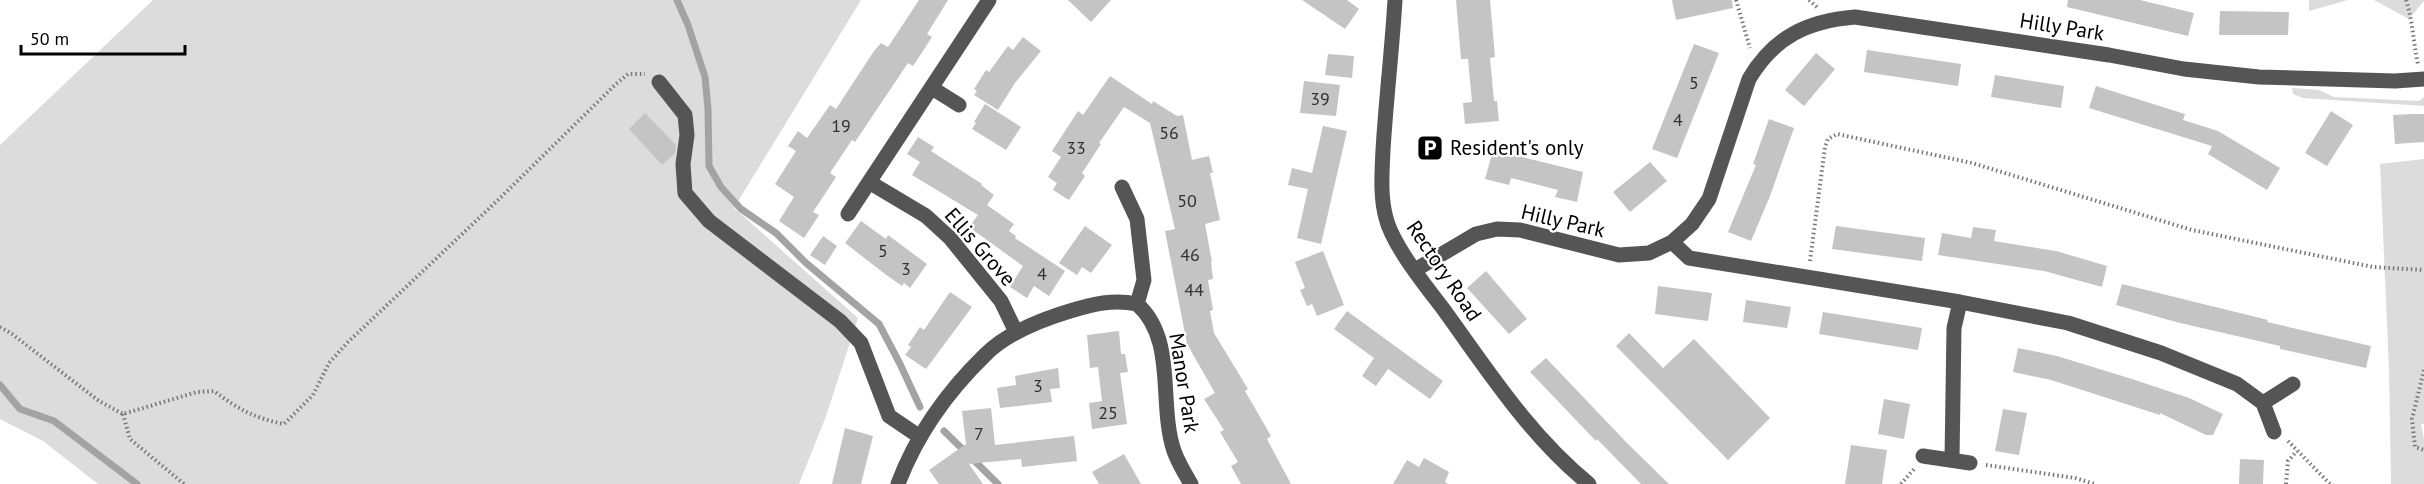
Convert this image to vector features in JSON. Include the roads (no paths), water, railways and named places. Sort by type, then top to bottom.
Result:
[{"type":"street","points":[[848,214],[989,0]]},
{"type":"street","name":"Rectory Road","points":[[1395,0],[1385,111],[1382,190],[1386,218],[1392,234],[1489,376],[1526,424],[1563,463],[1589,484]]},
{"type":"street","name":"Hilly Park","points":[[1415,270],[1476,234],[1497,229],[1520,230],[1619,255],[1648,253],[1672,242],[1692,224],[1709,198],[1749,79],[1761,61],[1768,52],[1799,30],[1835,18],[1855,17],[2184,69],[2259,77],[2395,81],[2424,79]]},
{"type":"street","points":[[659,82],[685,115],[687,135],[683,164],[685,193],[709,221],[840,321],[861,343],[889,416],[920,437]]},
{"type":"street","points":[[932,88],[959,105]]},
{"type":"street","name":"Ellis Grove","points":[[869,182],[926,216],[950,238],[1001,301],[1016,332]]},
{"type":"street","points":[[898,484],[909,456],[920,437],[946,400],[985,354],[1016,332],[1057,315],[1092,304],[1118,300],[1137,304],[1144,280],[1137,219],[1122,187]]},
{"type":"street","points":[[1672,242],[1689,258],[1960,302],[2068,323],[2161,353],[2237,384],[2264,403],[2274,432]]},
{"type":"street","points":[[1952,459],[1954,328],[1960,302]]},
{"type":"street","name":"Manor Park","points":[[1137,304],[1149,315],[1156,330],[1161,348],[1167,417],[1173,450],[1191,484]]},
{"type":"street","points":[[2264,403],[2293,384]]},
{"type":"street","points":[[1923,456],[1970,463]]},
{"type":"waterway","points":[[677,0],[705,77],[709,166],[721,187],[741,209],[776,233],[806,263],[879,324],[920,407]]},
{"type":"waterway","points":[[0,385],[20,409],[54,421],[137,484]]},
{"type":"waterway","points":[[944,431],[998,484]]},
{"type":"place","name":"Resident's only","points":[[1430,148]]}]
